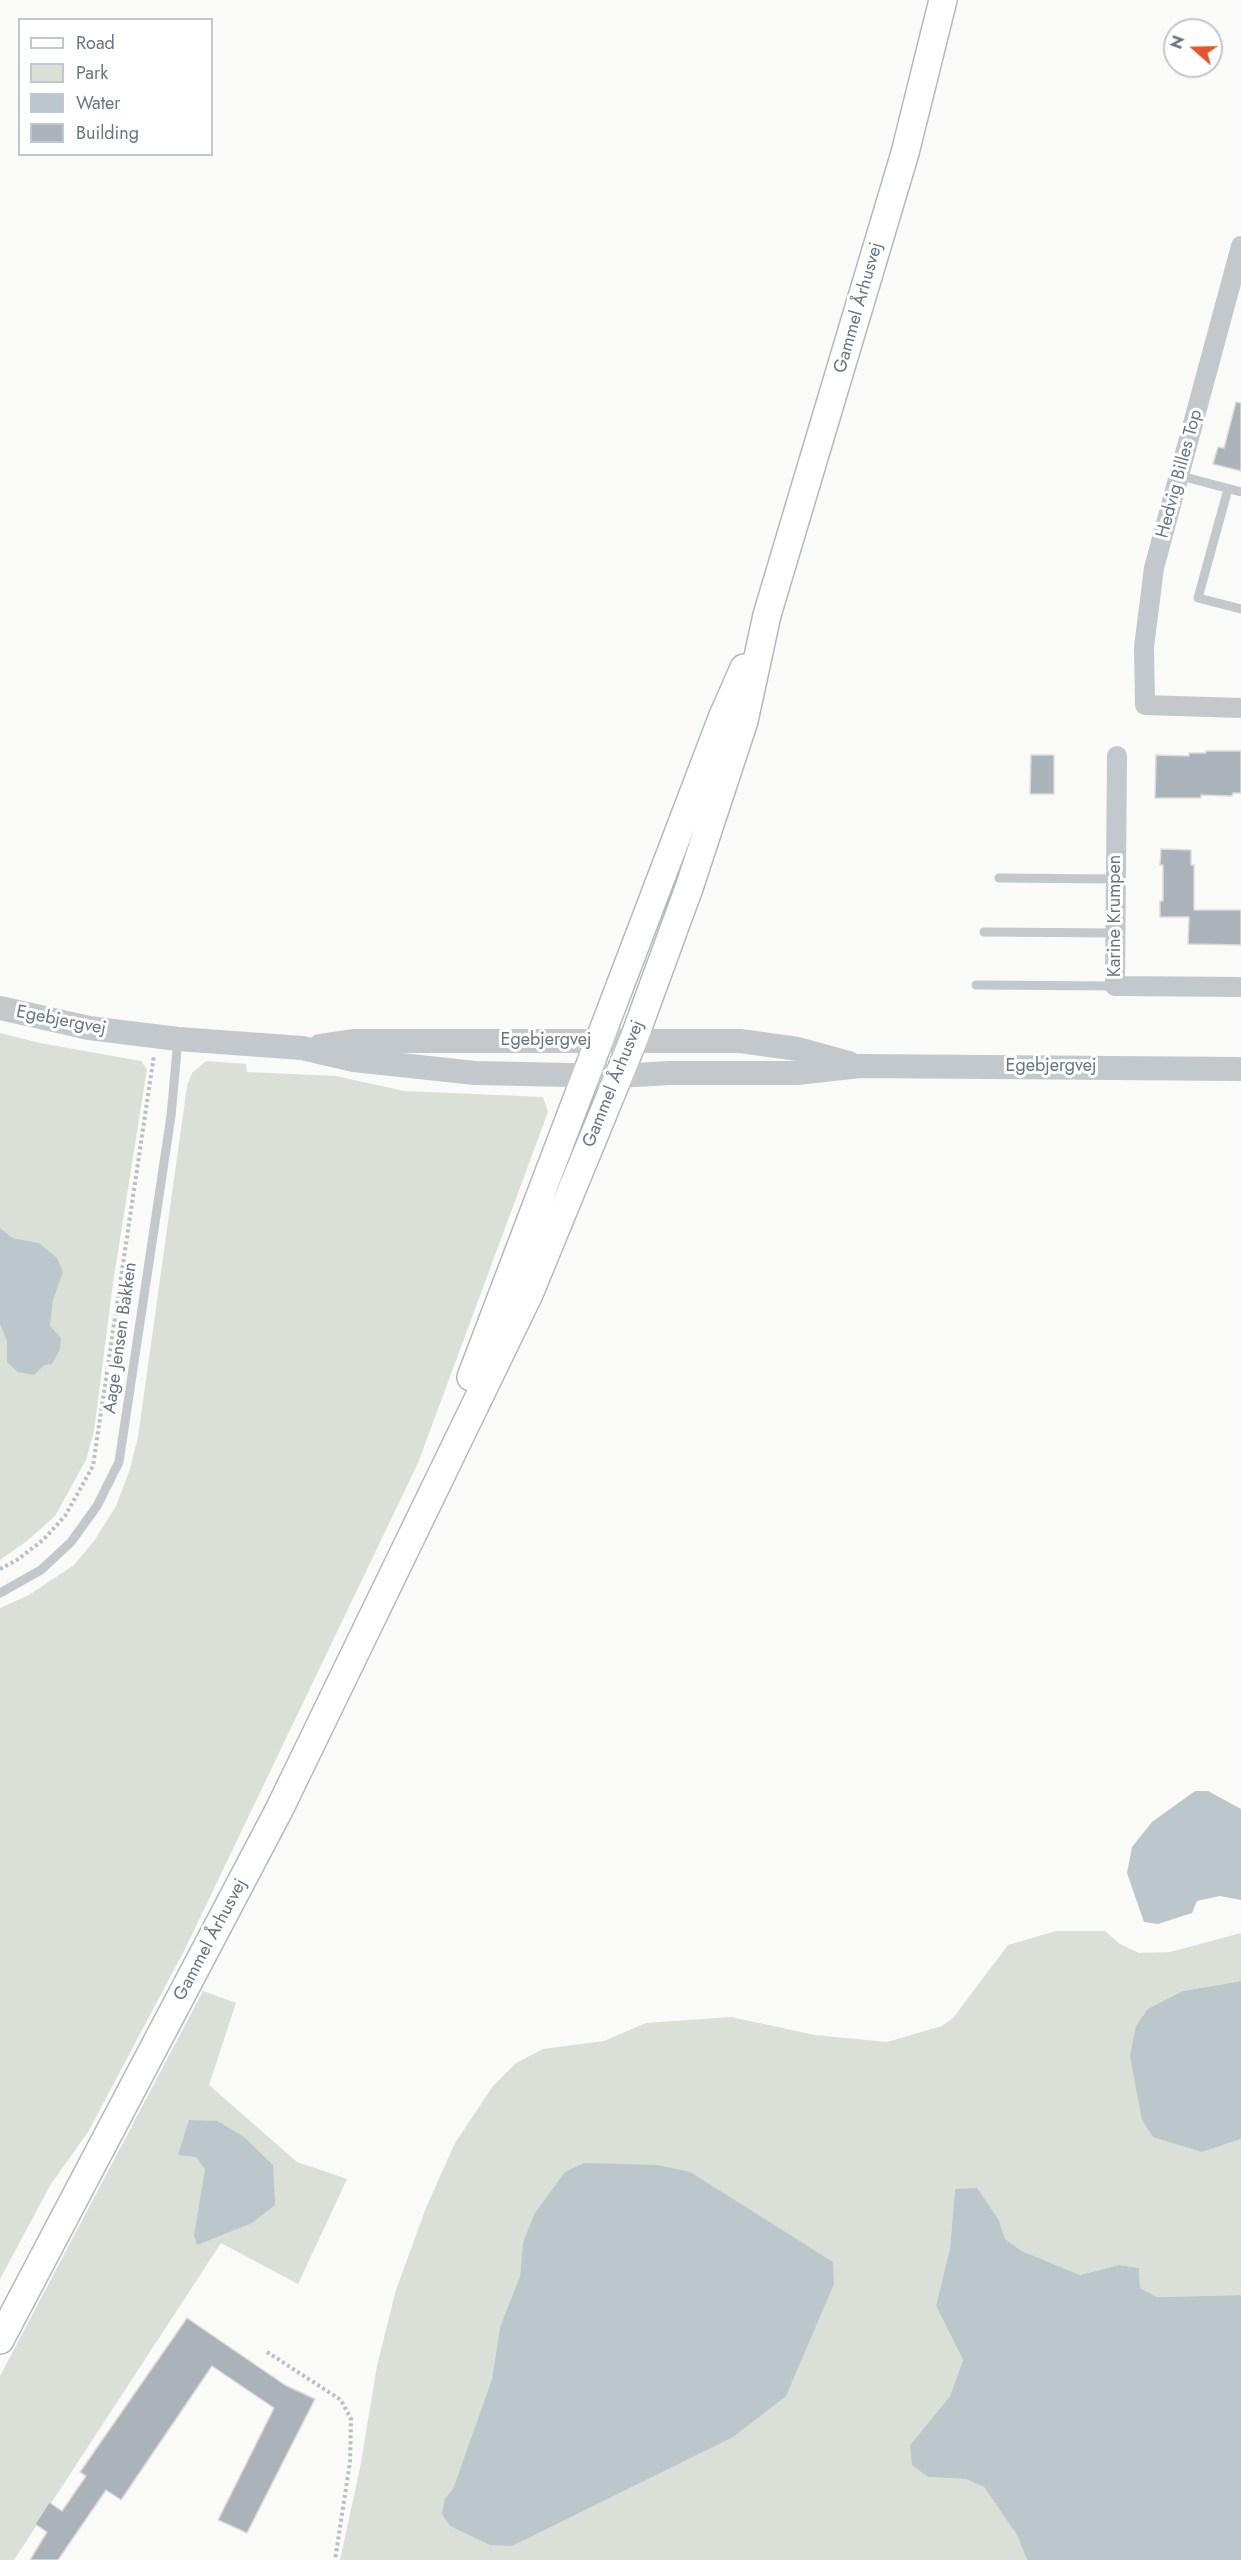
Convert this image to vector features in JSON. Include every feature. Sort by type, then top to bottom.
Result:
[{"type":"main road","name":"Gammel Århusvej","points":[[0,2340],[279,1810],[529,1294],[633,1041],[689,888],[744,721],[767,615],[905,153],[943,0]]},
{"type":"main road","name":"Gammel Århusvej","points":[[411,1535],[722,718],[767,615]]},
{"type":"street","name":"Hedvig Billes Top","points":[[1241,246],[1181,476],[1154,568],[1144,647],[1145,705],[1241,708]]},
{"type":"street","name":"Karine Krumpen","points":[[1117,756],[1115,986],[1241,987]]},
{"type":"street","name":"Egebjergvej","points":[[0,1008],[89,1028],[166,1038],[302,1048],[354,1060],[475,1073],[618,1076],[670,1072],[797,1073],[860,1066],[1241,1069]]},
{"type":"street","name":"Egebjergvej","points":[[302,1048],[355,1041],[740,1041],[798,1049],[860,1066]]},
{"type":"lane","points":[[1181,476],[1241,492]]},
{"type":"lane","points":[[1228,489],[1198,598],[1241,609]]},
{"type":"lane","points":[[999,878],[1116,879]]},
{"type":"lane","points":[[984,932],[1116,933]]},
{"type":"lane","points":[[976,985],[1115,986]]},
{"type":"lane","name":"Aage Jensen Bakken","points":[[0,1593],[40,1570],[71,1542],[97,1506],[119,1462],[171,1116],[166,1038]]},
{"type":"path","points":[[0,1569],[17,1560],[43,1539],[65,1516],[93,1466],[166,1038]]},
{"type":"path","points":[[267,2352],[341,2400],[351,2419],[350,2462],[336,2560]]},
{"type":"green space","points":[[0,1033],[40,1043],[141,1061],[147,1069],[113,1283],[94,1431],[86,1460],[55,1516],[27,1541],[0,1560],[0,1324],[3,1326],[7,1341],[7,1362],[50,1327],[53,1301],[63,1272],[39,1243],[13,1238],[0,1228]]},
{"type":"green space","points":[[206,1061],[246,1064],[247,1072],[336,1076],[404,1091],[543,1097],[548,1112],[418,1463],[185,1949],[88,2132],[51,2184],[0,2279],[0,1608],[29,1595],[74,1565],[94,1541],[116,1506],[130,1469],[138,1437],[187,1086],[192,1073]]},
{"type":"green space","points":[[1056,1931],[1105,1931],[1120,1944],[1139,1953],[1170,1952],[1241,1933],[1241,1981],[1183,1991],[1202,2152],[1241,2139],[1241,2295],[1157,2297],[1140,2288],[1139,2268],[1119,2265],[1080,2275],[1022,2251],[1005,2239],[999,2220],[977,2189],[955,2189],[950,2248],[936,2306],[963,2360],[950,2396],[910,2445],[928,2477],[967,2479],[984,2487],[1017,2535],[1027,2560],[340,2560],[360,2468],[377,2366],[396,2290],[426,2208],[455,2143],[493,2086],[516,2063],[543,2049],[604,2041],[646,2023],[731,2017],[815,2035],[887,2042],[942,2026],[953,2018],[1008,1945]],"holes":[[[523,2242],[512,2546],[445,2498],[453,2490],[492,2379],[500,2327],[520,2276]]]},
{"type":"green space","points":[[203,1991],[236,2003],[209,2085],[297,2162],[347,2179],[298,2284],[221,2243],[14,2560],[0,2560],[0,2376]]},
{"type":"water","points":[[0,1228],[13,1238],[39,1243],[57,1258],[63,1272],[53,1301],[50,1326],[61,1338],[60,1349],[52,1364],[44,1365],[34,1375],[18,1372],[7,1362],[7,1341],[0,1324]]},
{"type":"water","points":[[1195,1791],[1208,1791],[1241,1809],[1241,1900],[1220,1896],[1197,1901],[1192,1913],[1158,1924],[1144,1922],[1127,1873],[1132,1847],[1152,1822]]},
{"type":"water","points":[[1241,1981],[1241,2139],[1202,2152],[1153,2137],[1142,2120],[1130,2056],[1136,2026],[1148,2009],[1183,1991]]},
{"type":"water","points":[[189,2120],[217,2121],[244,2137],[273,2165],[275,2205],[252,2223],[197,2245],[194,2236],[205,2169],[196,2157],[178,2155]]},
{"type":"water","points":[[584,2163],[657,2165],[690,2172],[833,2262],[834,2284],[786,2396],[733,2437],[512,2546],[490,2545],[450,2526],[442,2514],[445,2498],[453,2489],[492,2379],[500,2327],[520,2276],[523,2242],[535,2213],[565,2172]]},
{"type":"water","points":[[977,2188],[999,2220],[1005,2239],[1022,2251],[1080,2275],[1119,2265],[1139,2268],[1140,2288],[1157,2297],[1241,2295],[1241,2560],[1027,2560],[1017,2535],[984,2487],[966,2479],[928,2477],[912,2465],[910,2445],[950,2396],[963,2360],[936,2306],[950,2248],[955,2189]]},
{"type":"building","points":[[1236,402],[1241,403],[1241,471],[1213,464],[1218,447],[1224,448]]},
{"type":"building","points":[[1206,751],[1241,751],[1241,793],[1233,793],[1232,796],[1201,795],[1201,798],[1155,798],[1156,755],[1189,756],[1189,753],[1206,753]]},
{"type":"building","points":[[1031,755],[1054,755],[1054,794],[1030,794]]},
{"type":"building","points":[[1161,849],[1191,850],[1191,865],[1194,865],[1194,910],[1241,910],[1241,945],[1188,944],[1189,917],[1160,917],[1160,901],[1163,901]]},
{"type":"building","points":[[187,2318],[285,2385],[315,2399],[247,2533],[218,2520],[274,2408],[212,2366],[121,2500],[106,2490],[58,2560],[30,2560],[47,2532],[35,2524],[49,2502],[62,2511],[86,2476],[80,2472]]}]
